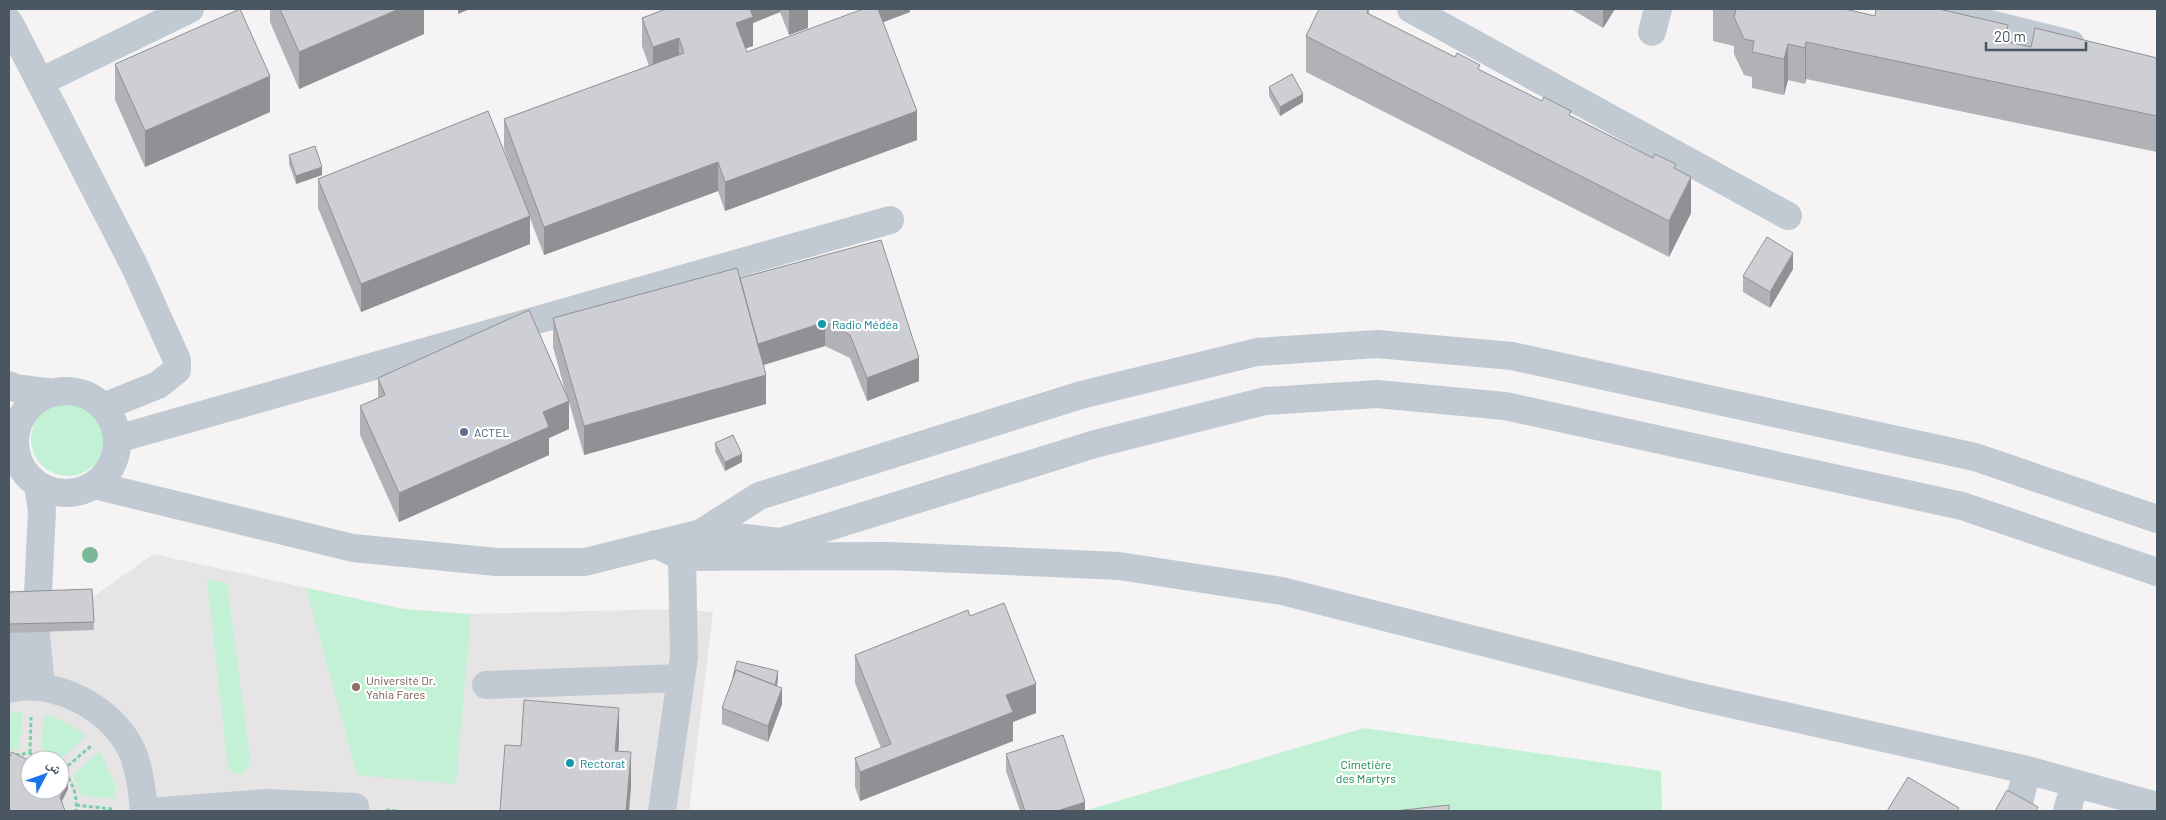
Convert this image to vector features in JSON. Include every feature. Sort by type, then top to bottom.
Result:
[{"type":"street","points":[[40,82],[190,9]]},
{"type":"street","points":[[1411,9],[1788,216]]},
{"type":"street","points":[[1930,9],[2091,49]]},
{"type":"street","points":[[9,22],[134,266],[177,360],[177,370],[158,385],[103,407]]},
{"type":"street","points":[[117,439],[890,220]]},
{"type":"street","points":[[94,485],[353,548],[496,562],[585,562],[701,533],[759,496],[1081,395],[1257,352],[1377,344],[1512,356],[1975,457],[2157,519]]},
{"type":"street","points":[[9,385],[15,388],[80,393],[92,398],[110,416],[117,439],[116,453],[112,466],[94,485],[80,492],[66,494],[51,491],[28,479]]},
{"type":"street","points":[[53,392],[37,400],[24,411],[17,427],[14,444],[18,461],[42,511],[36,633],[25,694],[68,694],[93,707],[114,726],[131,749],[141,777],[144,811]]},
{"type":"street","points":[[701,533],[780,542],[1094,444],[1265,401],[1377,394],[1504,406],[1962,506],[2157,572]]},
{"type":"street","points":[[655,544],[682,557],[889,556],[1119,566],[1282,591],[1691,695],[2027,770],[2157,806]]},
{"type":"street","points":[[662,811],[684,657],[682,557]]},
{"type":"street","points":[[486,685],[680,678]]},
{"type":"street","points":[[2017,811],[2027,770]]},
{"type":"street","points":[[2067,811],[2075,782]]},
{"type":"street","points":[[161,811],[266,803],[356,807]]},
{"type":"path","points":[[25,694],[30,750]]},
{"type":"path","points":[[70,762],[94,743]]},
{"type":"path","points":[[70,781],[76,811]]},
{"type":"path","points":[[76,805],[116,809]]},
{"type":"shaded area","name":"Université Dr. Yahia Fares","points":[[153,554],[404,609],[471,614],[675,609],[713,612],[689,811],[9,811],[9,600],[92,598]]},
{"type":"green space","points":[[61,402],[75,402],[89,408],[99,418],[105,432],[103,453],[89,470],[75,476],[61,476],[47,470],[37,460],[31,446],[31,432],[37,418],[47,408]]},
{"type":"green space","points":[[207,579],[227,583],[250,758],[248,768],[241,774],[233,773],[228,767]]},
{"type":"green space","points":[[306,588],[403,609],[471,614],[456,784],[357,775]]},
{"type":"green space","points":[[23,712],[19,749],[9,751],[9,713]]},
{"type":"green space","points":[[44,714],[66,723],[86,736],[70,751],[41,750]]},
{"type":"green space","name":"Cimetière des Martyrs","points":[[1364,728],[1661,771],[1662,811],[1084,811]]},
{"type":"green space","points":[[100,751],[115,785],[115,799],[81,796],[73,775]]},
{"type":"building","points":[[240,9],[270,76],[145,131],[115,64]]},
{"type":"building","points":[[280,9],[399,9],[299,52]]},
{"type":"building","points":[[666,9],[750,9],[753,17],[736,23],[747,52],[863,9],[878,9],[917,111],[725,182],[718,162],[544,227],[504,119],[684,53],[679,38],[653,47],[642,18]]},
{"type":"building","points":[[1319,9],[1368,9],[1367,13],[1455,57],[1457,53],[1480,65],[1478,69],[1542,101],[1544,97],[1571,111],[1569,115],[1653,158],[1655,154],[1676,164],[1674,168],[1691,177],[1669,221],[1306,36]]},
{"type":"building","points":[[1730,9],[1845,9],[1875,16],[1876,9],[1939,9],[2008,25],[2004,41],[2031,47],[2035,28],[2157,58],[2157,116],[1806,42],[1805,48],[1788,44],[1784,59],[1752,52],[1754,41],[1744,39],[1734,17],[1736,10]]},
{"type":"building","points":[[1292,74],[1303,94],[1280,107],[1269,87]]},
{"type":"building","points":[[488,111],[530,216],[361,284],[318,179]]},
{"type":"building","points":[[315,146],[322,167],[296,176],[289,155]]},
{"type":"building","points":[[1767,237],[1793,253],[1770,292],[1743,276]]},
{"type":"building","name":"Radio Médéa","points":[[881,240],[919,358],[867,378],[850,335],[825,322],[758,344],[740,278]]},
{"type":"building","points":[[737,268],[766,375],[584,426],[553,318]]},
{"type":"building","name":"ACTEL","points":[[529,310],[569,401],[543,412],[549,427],[399,493],[360,406],[385,395],[378,378]]},
{"type":"building","points":[[733,435],[742,454],[725,462],[715,443]]},
{"type":"building","points":[[92,589],[94,622],[9,624],[9,592]]},
{"type":"building","points":[[1004,603],[1036,684],[1006,695],[1013,712],[860,772],[855,758],[891,744],[855,655],[968,610],[970,616]]},
{"type":"building","points":[[737,661],[778,671],[775,685],[736,670],[733,677]]},
{"type":"building","points":[[736,670],[782,688],[768,726],[722,708]]},
{"type":"building","name":"Rectorat","points":[[524,700],[619,708],[615,751],[631,752],[626,811],[500,811],[505,745],[521,746]]},
{"type":"building","points":[[1063,735],[1085,802],[1057,811],[1025,811],[1006,754]]},
{"type":"building","points":[[12,752],[20,756],[20,800],[61,800],[65,811],[9,811],[9,758]]},
{"type":"building","points":[[1908,777],[1959,808],[1957,811],[1887,811]]},
{"type":"building","points":[[2007,790],[2038,807],[2036,811],[1995,811]]},
{"type":"building","points":[[1449,805],[1449,811],[1394,811]]},
{"type":"place","name":"Radio Médéa","points":[[822,324]]},
{"type":"place","name":"ACTEL","points":[[464,432]]},
{"type":"place","name":"Université Dr. Yahia Fares","points":[[356,687]]},
{"type":"place","name":"Rectorat","points":[[570,763]]}]
